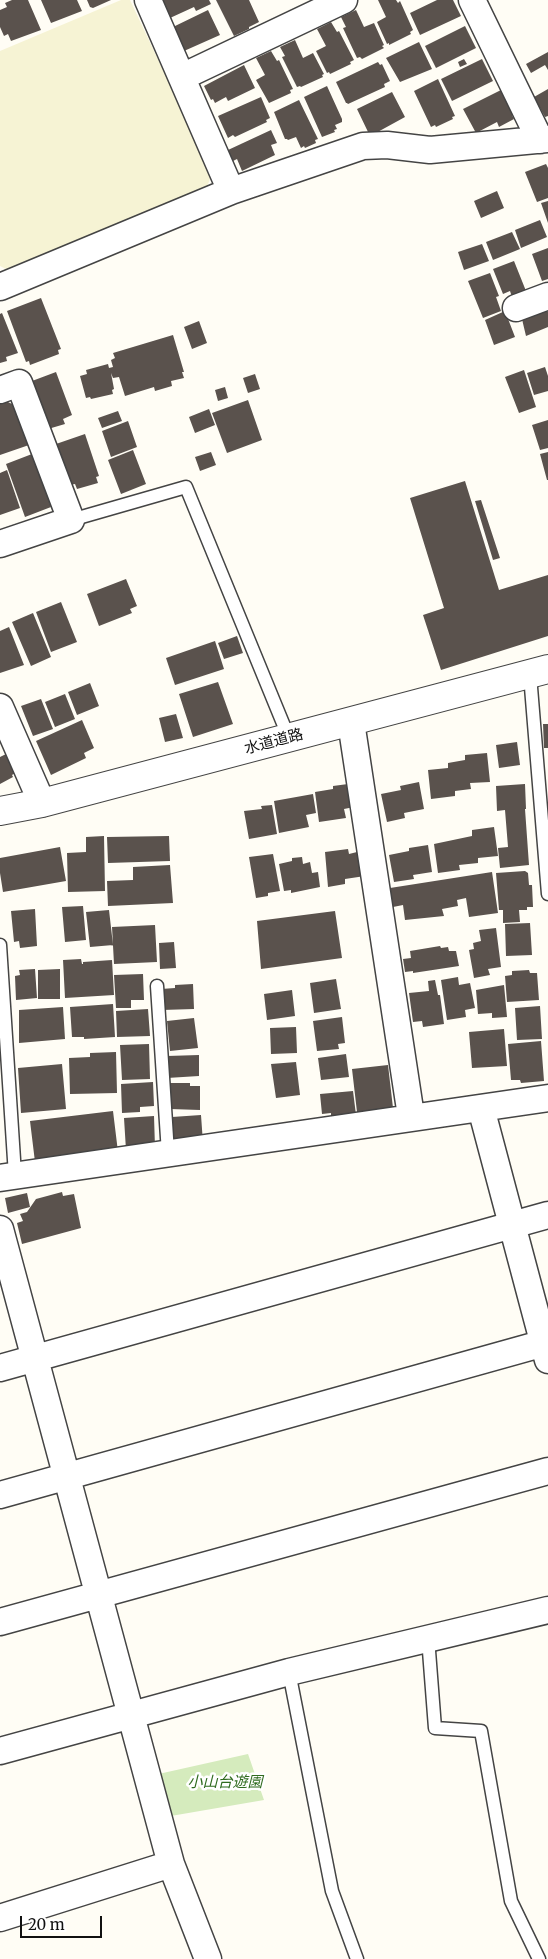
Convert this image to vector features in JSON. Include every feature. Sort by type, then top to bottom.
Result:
[{"type":"street","points":[[148,0],[231,192]]},
{"type":"street","points":[[182,77],[344,0]]},
{"type":"street","points":[[0,287],[231,192],[363,146],[387,145],[430,150],[544,140],[472,0]]},
{"type":"street","points":[[516,308],[548,296]]},
{"type":"street","points":[[0,390],[19,383],[71,520],[0,544]]},
{"type":"street","name":"水道道路","points":[[0,812],[42,803],[539,672]]},
{"type":"street","points":[[0,707],[42,803]]},
{"type":"street","points":[[351,722],[411,1116]]},
{"type":"street","points":[[8,1176],[411,1116],[548,1098]]},
{"type":"street","points":[[0,1495],[547,1348],[481,1108]]},
{"type":"street","points":[[0,1368],[548,1215]]},
{"type":"street","points":[[1,1235],[171,1864],[208,1959]]},
{"type":"street","points":[[0,1622],[548,1471]]},
{"type":"street","points":[[0,1751],[289,1672],[548,1610]]},
{"type":"street","points":[[0,1918],[171,1864]]},
{"type":"lane","points":[[71,520],[186,487],[289,738]]},
{"type":"lane","points":[[539,672],[548,894]]},
{"type":"lane","points":[[0,946],[8,1176]]},
{"type":"lane","points":[[157,986],[168,1153]]},
{"type":"lane","points":[[428,1638],[435,1728],[481,1731],[511,1901],[538,1959]]},
{"type":"lane","points":[[289,1672],[332,1891],[357,1959]]},
{"type":"shaded area","points":[[121,0],[130,0],[212,174],[206,189],[6,269],[0,266],[0,51]]},
{"type":"green space","name":"小山台遊園","points":[[248,1754],[264,1800],[165,1817],[154,1775]]},
{"type":"building","points":[[12,0],[28,0],[41,30],[11,41],[8,34],[4,36],[0,27],[0,10],[7,7],[5,3]]},
{"type":"building","points":[[41,0],[77,0],[82,11],[51,23]]},
{"type":"building","points":[[87,0],[111,0],[93,8],[90,7]]},
{"type":"building","points":[[162,0],[209,0],[211,4],[196,11],[194,7],[170,18]]},
{"type":"building","points":[[216,0],[249,0],[259,22],[234,36]]},
{"type":"building","points":[[378,0],[396,0],[398,3],[400,1],[413,30],[410,32],[411,34],[389,45],[389,43],[387,44],[377,22],[386,17]]},
{"type":"building","points":[[437,0],[453,0],[461,16],[420,35],[410,13]]},
{"type":"building","points":[[208,10],[220,35],[184,51],[173,27]]},
{"type":"building","points":[[356,10],[364,27],[374,23],[384,45],[382,46],[384,48],[362,59],[360,57],[357,58],[343,28],[346,27],[341,17]]},
{"type":"building","points":[[331,22],[337,32],[339,31],[354,60],[350,62],[351,64],[330,74],[329,72],[327,73],[316,51],[326,46],[317,29]]},
{"type":"building","points":[[465,26],[476,48],[436,68],[425,46]]},
{"type":"building","points":[[295,40],[303,58],[313,53],[324,74],[322,75],[323,77],[301,87],[297,87],[282,57],[285,56],[280,47]]},
{"type":"building","points":[[419,42],[432,69],[400,82],[386,58]]},
{"type":"building","points":[[271,51],[277,61],[279,60],[293,89],[290,90],[291,93],[269,103],[256,80],[265,75],[256,58]]},
{"type":"building","points":[[548,52],[548,70],[545,65],[531,73],[526,64]]},
{"type":"building","points":[[464,59],[467,64],[460,67],[458,62]]},
{"type":"building","points":[[482,59],[493,81],[452,101],[441,79]]},
{"type":"building","points":[[378,62],[380,65],[382,64],[390,81],[384,84],[385,87],[348,104],[346,103],[336,82]]},
{"type":"building","points":[[244,65],[255,88],[228,101],[226,97],[215,103],[213,99],[211,100],[204,86]]},
{"type":"building","points":[[438,79],[455,116],[452,117],[453,119],[436,127],[435,125],[431,127],[414,91]]},
{"type":"building","points":[[327,86],[342,122],[335,125],[337,129],[334,130],[335,132],[322,137],[304,97]]},
{"type":"building","points":[[548,89],[548,116],[545,117],[534,97]]},
{"type":"building","points":[[501,90],[514,114],[512,115],[514,119],[499,127],[497,122],[476,133],[463,109]]},
{"type":"building","points":[[392,92],[405,117],[374,134],[373,132],[369,134],[357,109]]},
{"type":"building","points":[[261,97],[270,118],[266,120],[267,122],[235,137],[233,135],[228,138],[218,116]]},
{"type":"building","points":[[299,100],[318,139],[315,140],[316,143],[305,148],[304,146],[301,148],[296,137],[288,140],[285,139],[274,112]]},
{"type":"building","points":[[271,130],[277,143],[271,145],[275,155],[242,171],[237,159],[233,161],[228,150]]},
{"type":"building","points":[[546,164],[548,168],[548,198],[537,202],[525,172]]},
{"type":"building","points":[[497,191],[504,208],[481,218],[474,201]]},
{"type":"building","points":[[548,201],[548,223],[541,203]]},
{"type":"building","points":[[540,220],[547,237],[521,248],[515,230]]},
{"type":"building","points":[[512,232],[520,249],[493,260],[486,242]]},
{"type":"building","points":[[482,244],[489,261],[464,270],[458,252]]},
{"type":"building","points":[[548,248],[548,279],[542,281],[532,254]]},
{"type":"building","points":[[514,261],[526,291],[512,297],[510,291],[503,294],[493,269]]},
{"type":"building","points":[[490,273],[499,296],[496,297],[501,311],[483,318],[468,281]]},
{"type":"building","points":[[41,298],[61,349],[58,350],[59,354],[30,365],[29,361],[26,362],[7,311]]},
{"type":"building","points":[[545,306],[548,312],[548,327],[526,336],[521,315]]},
{"type":"building","points":[[505,311],[515,337],[494,345],[485,320]]},
{"type":"building","points":[[2,313],[18,353],[6,357],[7,361],[0,363],[0,314]]},
{"type":"building","points":[[199,321],[207,343],[192,349],[184,327]]},
{"type":"building","points":[[173,335],[184,378],[171,381],[172,386],[155,391],[154,387],[125,396],[119,377],[113,378],[111,373],[113,394],[91,399],[90,397],[86,398],[80,376],[87,374],[86,370],[108,364],[109,368],[113,367],[111,360],[115,358],[113,353]]},
{"type":"building","points":[[545,367],[548,376],[548,391],[534,395],[527,373]]},
{"type":"building","points":[[524,370],[536,407],[519,413],[505,377]]},
{"type":"building","points":[[56,372],[72,415],[63,419],[65,424],[48,429],[32,381]]},
{"type":"building","points":[[255,374],[260,389],[248,393],[243,378]]},
{"type":"building","points":[[225,387],[228,398],[218,401],[215,390]]},
{"type":"building","points":[[4,400],[14,405],[29,445],[0,455],[0,401]]},
{"type":"building","points":[[248,400],[262,440],[227,453],[212,413]]},
{"type":"building","points":[[209,409],[215,425],[195,433],[189,417]]},
{"type":"building","points":[[118,411],[122,421],[102,428],[98,418]]},
{"type":"building","points":[[548,420],[548,448],[540,450],[532,425]]},
{"type":"building","points":[[128,421],[137,447],[111,457],[102,431]]},
{"type":"building","points":[[85,434],[99,476],[96,477],[98,483],[77,489],[75,484],[70,485],[56,444]]},
{"type":"building","points":[[133,450],[146,484],[121,494],[108,460]]},
{"type":"building","points":[[211,452],[216,465],[200,471],[195,457]]},
{"type":"building","points":[[548,452],[548,480],[547,480],[540,454]]},
{"type":"building","points":[[32,454],[51,507],[25,517],[6,464]]},
{"type":"building","points":[[7,470],[20,508],[0,515],[0,473]]},
{"type":"building","points":[[465,481],[499,590],[548,575],[548,636],[441,670],[423,615],[444,608],[410,498]]},
{"type":"building","points":[[481,500],[500,558],[493,560],[475,501]]},
{"type":"building","points":[[126,579],[137,606],[130,609],[132,613],[99,626],[87,594]]},
{"type":"building","points":[[61,602],[77,642],[51,652],[36,612]]},
{"type":"building","points":[[33,613],[51,657],[31,666],[12,622]]},
{"type":"building","points":[[9,627],[24,665],[0,673],[0,631]]},
{"type":"building","points":[[237,636],[243,653],[224,659],[218,643]]},
{"type":"building","points":[[215,641],[224,669],[175,685],[166,658]]},
{"type":"building","points":[[218,682],[233,724],[193,737],[179,694]]},
{"type":"building","points":[[90,683],[99,706],[77,715],[68,692]]},
{"type":"building","points":[[65,694],[75,719],[55,727],[45,702]]},
{"type":"building","points":[[41,699],[53,729],[33,736],[21,706]]},
{"type":"building","points":[[176,714],[183,738],[165,742],[159,718]]},
{"type":"building","points":[[82,720],[94,748],[84,753],[86,758],[51,775],[36,741]]},
{"type":"building","points":[[543,724],[548,724],[548,748],[544,748]]},
{"type":"building","points":[[517,742],[520,765],[499,768],[496,745]]},
{"type":"building","points":[[10,752],[18,771],[12,775],[13,777],[0,784],[0,757]]},
{"type":"building","points":[[487,753],[490,782],[470,783],[471,789],[455,791],[455,796],[431,799],[428,770],[448,768],[448,763],[465,760],[465,755]]},
{"type":"building","points":[[419,782],[424,809],[404,813],[405,818],[387,822],[381,794],[401,790],[400,786]]},
{"type":"building","points":[[348,784],[354,807],[344,809],[346,818],[319,822],[315,792],[333,789],[333,786]]},
{"type":"building","points":[[525,784],[529,865],[500,868],[498,848],[508,847],[505,810],[497,811],[496,786]]},
{"type":"building","points":[[313,794],[316,813],[306,815],[309,827],[279,833],[274,801]]},
{"type":"building","points":[[272,805],[277,834],[249,839],[244,811],[262,809],[261,806]]},
{"type":"building","points":[[494,827],[498,856],[478,858],[478,863],[459,865],[460,870],[438,873],[434,844],[472,836],[472,830]]},
{"type":"building","points":[[104,836],[105,891],[68,892],[67,853],[86,852],[86,837]]},
{"type":"building","points":[[169,836],[170,861],[108,863],[107,837]]},
{"type":"building","points":[[428,845],[432,872],[413,875],[414,879],[394,882],[389,855],[409,851],[409,848]]},
{"type":"building","points":[[60,847],[66,881],[3,892],[0,858]]},
{"type":"building","points":[[348,849],[349,854],[357,852],[358,858],[362,857],[365,876],[345,879],[345,884],[328,887],[325,852]]},
{"type":"building","points":[[273,854],[280,891],[256,898],[249,857]]},
{"type":"building","points":[[302,857],[303,864],[310,862],[312,873],[318,872],[320,887],[291,893],[291,890],[284,891],[279,864],[292,861],[292,858]]},
{"type":"building","points":[[170,865],[173,903],[108,906],[107,881],[133,880],[133,867]]},
{"type":"building","points":[[525,871],[528,873],[529,885],[532,885],[533,907],[527,907],[527,910],[519,910],[520,922],[503,923],[503,910],[499,910],[496,873]]},
{"type":"building","points":[[492,872],[498,913],[469,917],[466,898],[457,900],[458,906],[442,909],[444,916],[405,920],[403,905],[393,907],[390,888]]},
{"type":"building","points":[[83,906],[86,940],[65,942],[62,907]]},
{"type":"building","points":[[35,909],[37,946],[20,948],[19,941],[14,942],[11,911]]},
{"type":"building","points":[[109,910],[113,945],[90,947],[86,912]]},
{"type":"building","points":[[335,911],[342,958],[261,969],[257,921]]},
{"type":"building","points":[[530,923],[532,955],[506,956],[505,924]]},
{"type":"building","points":[[155,925],[157,962],[114,964],[112,927]]},
{"type":"building","points":[[496,928],[501,967],[488,969],[490,975],[474,978],[469,950],[474,949],[473,943],[481,941],[479,930]]},
{"type":"building","points":[[174,942],[176,968],[160,969],[159,943]]},
{"type":"building","points":[[440,946],[441,948],[448,947],[449,951],[456,951],[459,966],[413,973],[413,971],[405,972],[403,959],[411,958],[410,951]]},
{"type":"building","points":[[81,959],[82,964],[83,962],[112,960],[114,995],[65,998],[63,960]]},
{"type":"building","points":[[35,969],[37,998],[16,1000],[15,976],[20,975],[19,970]]},
{"type":"building","points":[[60,969],[60,999],[38,999],[38,970]]},
{"type":"building","points":[[529,970],[530,973],[537,973],[539,1000],[507,1002],[505,976],[512,975],[512,971]]},
{"type":"building","points":[[143,974],[144,1000],[131,1000],[131,1008],[116,1008],[114,975]]},
{"type":"building","points":[[458,977],[459,985],[470,983],[475,1008],[465,1010],[466,1017],[447,1020],[441,980]]},
{"type":"building","points":[[336,979],[341,1009],[314,1013],[310,983]]},
{"type":"building","points":[[435,980],[438,995],[440,995],[444,1024],[423,1027],[422,1021],[413,1022],[409,993],[429,991],[428,981]]},
{"type":"building","points":[[193,984],[194,1009],[162,1010],[161,989],[175,988],[175,985]]},
{"type":"building","points":[[504,985],[507,1017],[492,1018],[492,1013],[478,1014],[476,990]]},
{"type":"building","points":[[292,990],[295,1016],[267,1020],[264,994]]},
{"type":"building","points":[[113,1004],[115,1037],[84,1039],[84,1037],[72,1037],[70,1007]]},
{"type":"building","points":[[540,1006],[542,1039],[517,1040],[515,1008]]},
{"type":"building","points":[[63,1007],[65,1039],[19,1043],[19,1010]]},
{"type":"building","points":[[148,1009],[150,1036],[117,1037],[116,1011]]},
{"type":"building","points":[[342,1017],[345,1043],[338,1044],[339,1049],[317,1051],[313,1021]]},
{"type":"building","points":[[194,1018],[198,1048],[170,1051],[167,1021]]},
{"type":"building","points":[[296,1027],[297,1053],[271,1054],[270,1028]]},
{"type":"building","points":[[504,1029],[507,1066],[472,1068],[469,1032]]},
{"type":"building","points":[[541,1041],[544,1081],[521,1083],[520,1080],[511,1080],[508,1044]]},
{"type":"building","points":[[149,1044],[150,1079],[122,1080],[120,1045]]},
{"type":"building","points":[[116,1052],[117,1093],[70,1094],[69,1058],[90,1057],[90,1053]]},
{"type":"building","points":[[346,1054],[349,1077],[321,1080],[318,1058]]},
{"type":"building","points":[[199,1055],[199,1076],[167,1078],[167,1056]]},
{"type":"building","points":[[296,1062],[300,1095],[276,1098],[271,1064]]},
{"type":"building","points":[[62,1064],[66,1109],[21,1113],[18,1068]]},
{"type":"building","points":[[388,1065],[393,1108],[357,1112],[352,1069]]},
{"type":"building","points":[[153,1082],[154,1106],[140,1107],[140,1112],[122,1113],[121,1084]]},
{"type":"building","points":[[170,1083],[190,1083],[190,1086],[200,1086],[200,1110],[170,1109]]},
{"type":"building","points":[[353,1091],[356,1115],[331,1119],[331,1113],[322,1114],[320,1094]]},
{"type":"building","points":[[113,1111],[118,1152],[35,1162],[30,1121]]},
{"type":"building","points":[[201,1115],[203,1143],[174,1145],[172,1117]]},
{"type":"building","points":[[154,1116],[155,1148],[126,1150],[124,1118]]},
{"type":"building","points":[[62,1192],[63,1196],[74,1194],[81,1228],[22,1244],[17,1223],[23,1221],[20,1214],[27,1212],[36,1199]]},
{"type":"building","points":[[27,1193],[30,1207],[8,1213],[5,1198]]}]
